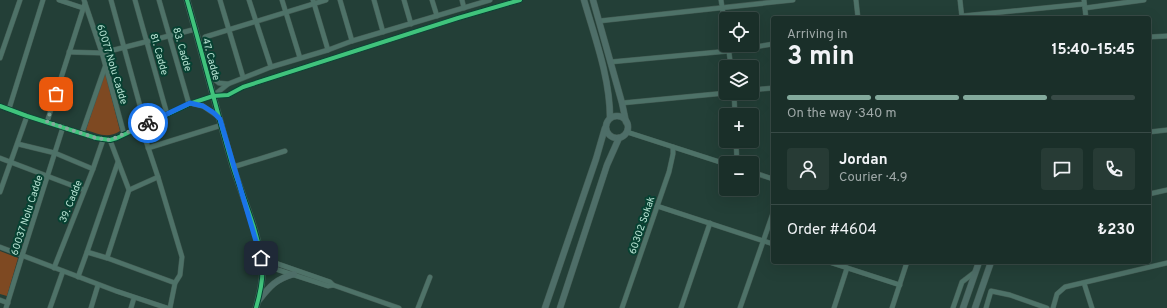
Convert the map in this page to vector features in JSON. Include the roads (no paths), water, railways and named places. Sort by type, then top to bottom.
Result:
[{"type":"main road","name":"47. Cadde","points":[[188,0],[233,167],[257,239],[262,261],[262,285],[256,308]]},
{"type":"main road","points":[[546,308],[596,160],[606,124],[610,118],[609,91],[584,0]]},
{"type":"main road","points":[[594,0],[628,125],[625,135],[618,138],[612,138],[608,135],[605,128]]},
{"type":"main road","points":[[610,118],[617,116],[621,117],[626,122]]},
{"type":"main road","points":[[560,308],[607,165],[618,138]]},
{"type":"main road","points":[[963,308],[978,264]]},
{"type":"main road","points":[[975,308],[990,264]]},
{"type":"main road","points":[[258,301],[271,285],[281,278],[294,274]]},
{"type":"street","points":[[0,58],[20,0]]},
{"type":"street","points":[[9,109],[43,0]]},
{"type":"street","points":[[47,122],[84,4],[59,0]]},
{"type":"street","points":[[111,0],[124,47],[148,148],[182,257],[180,275],[175,283],[170,308]]},
{"type":"street","name":"81. Cadde","points":[[135,0],[167,114]]},
{"type":"street","name":"83. Cadde","points":[[159,0],[189,103]]},
{"type":"street","points":[[220,0],[243,77]]},
{"type":"street","points":[[249,0],[270,67]]},
{"type":"street","points":[[282,0],[300,58]]},
{"type":"street","points":[[205,36],[286,12],[313,2],[326,0]]},
{"type":"street","points":[[340,0],[352,41]]},
{"type":"street","points":[[374,0],[383,32]]},
{"type":"street","points":[[404,0],[411,24]]},
{"type":"street","points":[[432,0],[437,16]]},
{"type":"street","points":[[462,0],[464,8]]},
{"type":"street","points":[[213,96],[228,84],[270,67],[490,0]]},
{"type":"street","points":[[0,106],[103,140],[110,140],[189,103],[213,96],[228,95],[243,86],[520,0]]},
{"type":"street","points":[[721,0],[723,12]]},
{"type":"street","points":[[599,21],[793,0]]},
{"type":"street","points":[[856,0],[858,16]]},
{"type":"street","points":[[960,0],[962,16]]},
{"type":"street","points":[[971,16],[1084,4],[1144,0]]},
{"type":"street","points":[[313,2],[328,50]]},
{"type":"street","name":"60077 Nolu Cadde","points":[[84,4],[102,53],[124,134]]},
{"type":"street","points":[[1084,4],[1086,16]]},
{"type":"street","points":[[69,52],[102,53],[196,29]]},
{"type":"street","points":[[1151,37],[1167,36]]},
{"type":"street","points":[[759,46],[771,44]]},
{"type":"street","points":[[610,62],[719,52]]},
{"type":"street","points":[[82,133],[105,66]]},
{"type":"street","points":[[208,75],[219,84],[228,84]]},
{"type":"street","points":[[759,89],[771,88]]},
{"type":"street","points":[[622,103],[719,94]]},
{"type":"street","points":[[148,148],[221,122],[214,113],[203,106],[189,103]]},
{"type":"street","points":[[0,192],[27,116]]},
{"type":"street","name":"60037 Nolu Cadde","points":[[7,305],[63,127]]},
{"type":"street","points":[[1151,132],[1167,130]]},
{"type":"street","points":[[627,132],[719,162]]},
{"type":"street","name":"39. Cadde","points":[[54,268],[103,140]]},
{"type":"street","points":[[107,258],[129,190],[110,140]]},
{"type":"street","points":[[18,144],[55,153],[93,169]]},
{"type":"street","name":"60302 Sokak","points":[[622,308],[669,172],[673,154],[672,147]]},
{"type":"street","points":[[233,167],[285,151]]},
{"type":"street","points":[[0,158],[84,190]]},
{"type":"street","points":[[78,277],[118,162]]},
{"type":"street","points":[[759,174],[771,178]]},
{"type":"street","points":[[129,190],[158,177]]},
{"type":"street","points":[[1151,194],[1167,190]]},
{"type":"street","points":[[657,206],[771,243]]},
{"type":"street","points":[[740,308],[771,219]]},
{"type":"street","points":[[681,308],[710,223]]},
{"type":"street","points":[[0,247],[98,285],[167,308]]},
{"type":"street","points":[[87,252],[175,283]]},
{"type":"street","points":[[262,261],[328,286],[333,285]]},
{"type":"street","points":[[262,261],[330,282],[333,285],[398,308]]},
{"type":"street","points":[[1053,308],[1057,294],[1065,288],[1167,263]]},
{"type":"street","points":[[836,264],[900,285]]},
{"type":"street","points":[[892,308],[906,264]]},
{"type":"street","points":[[834,308],[847,268]]},
{"type":"street","points":[[953,308],[962,282],[976,271]]},
{"type":"street","points":[[50,308],[63,272]]},
{"type":"street","points":[[418,308],[430,277]]},
{"type":"street","points":[[1084,283],[1092,308]]},
{"type":"street","points":[[91,308],[98,285]]},
{"type":"street","points":[[986,308],[990,291],[1047,308]]},
{"type":"street","points":[[131,308],[134,298]]},
{"type":"street","points":[[0,300],[7,305]]}]
